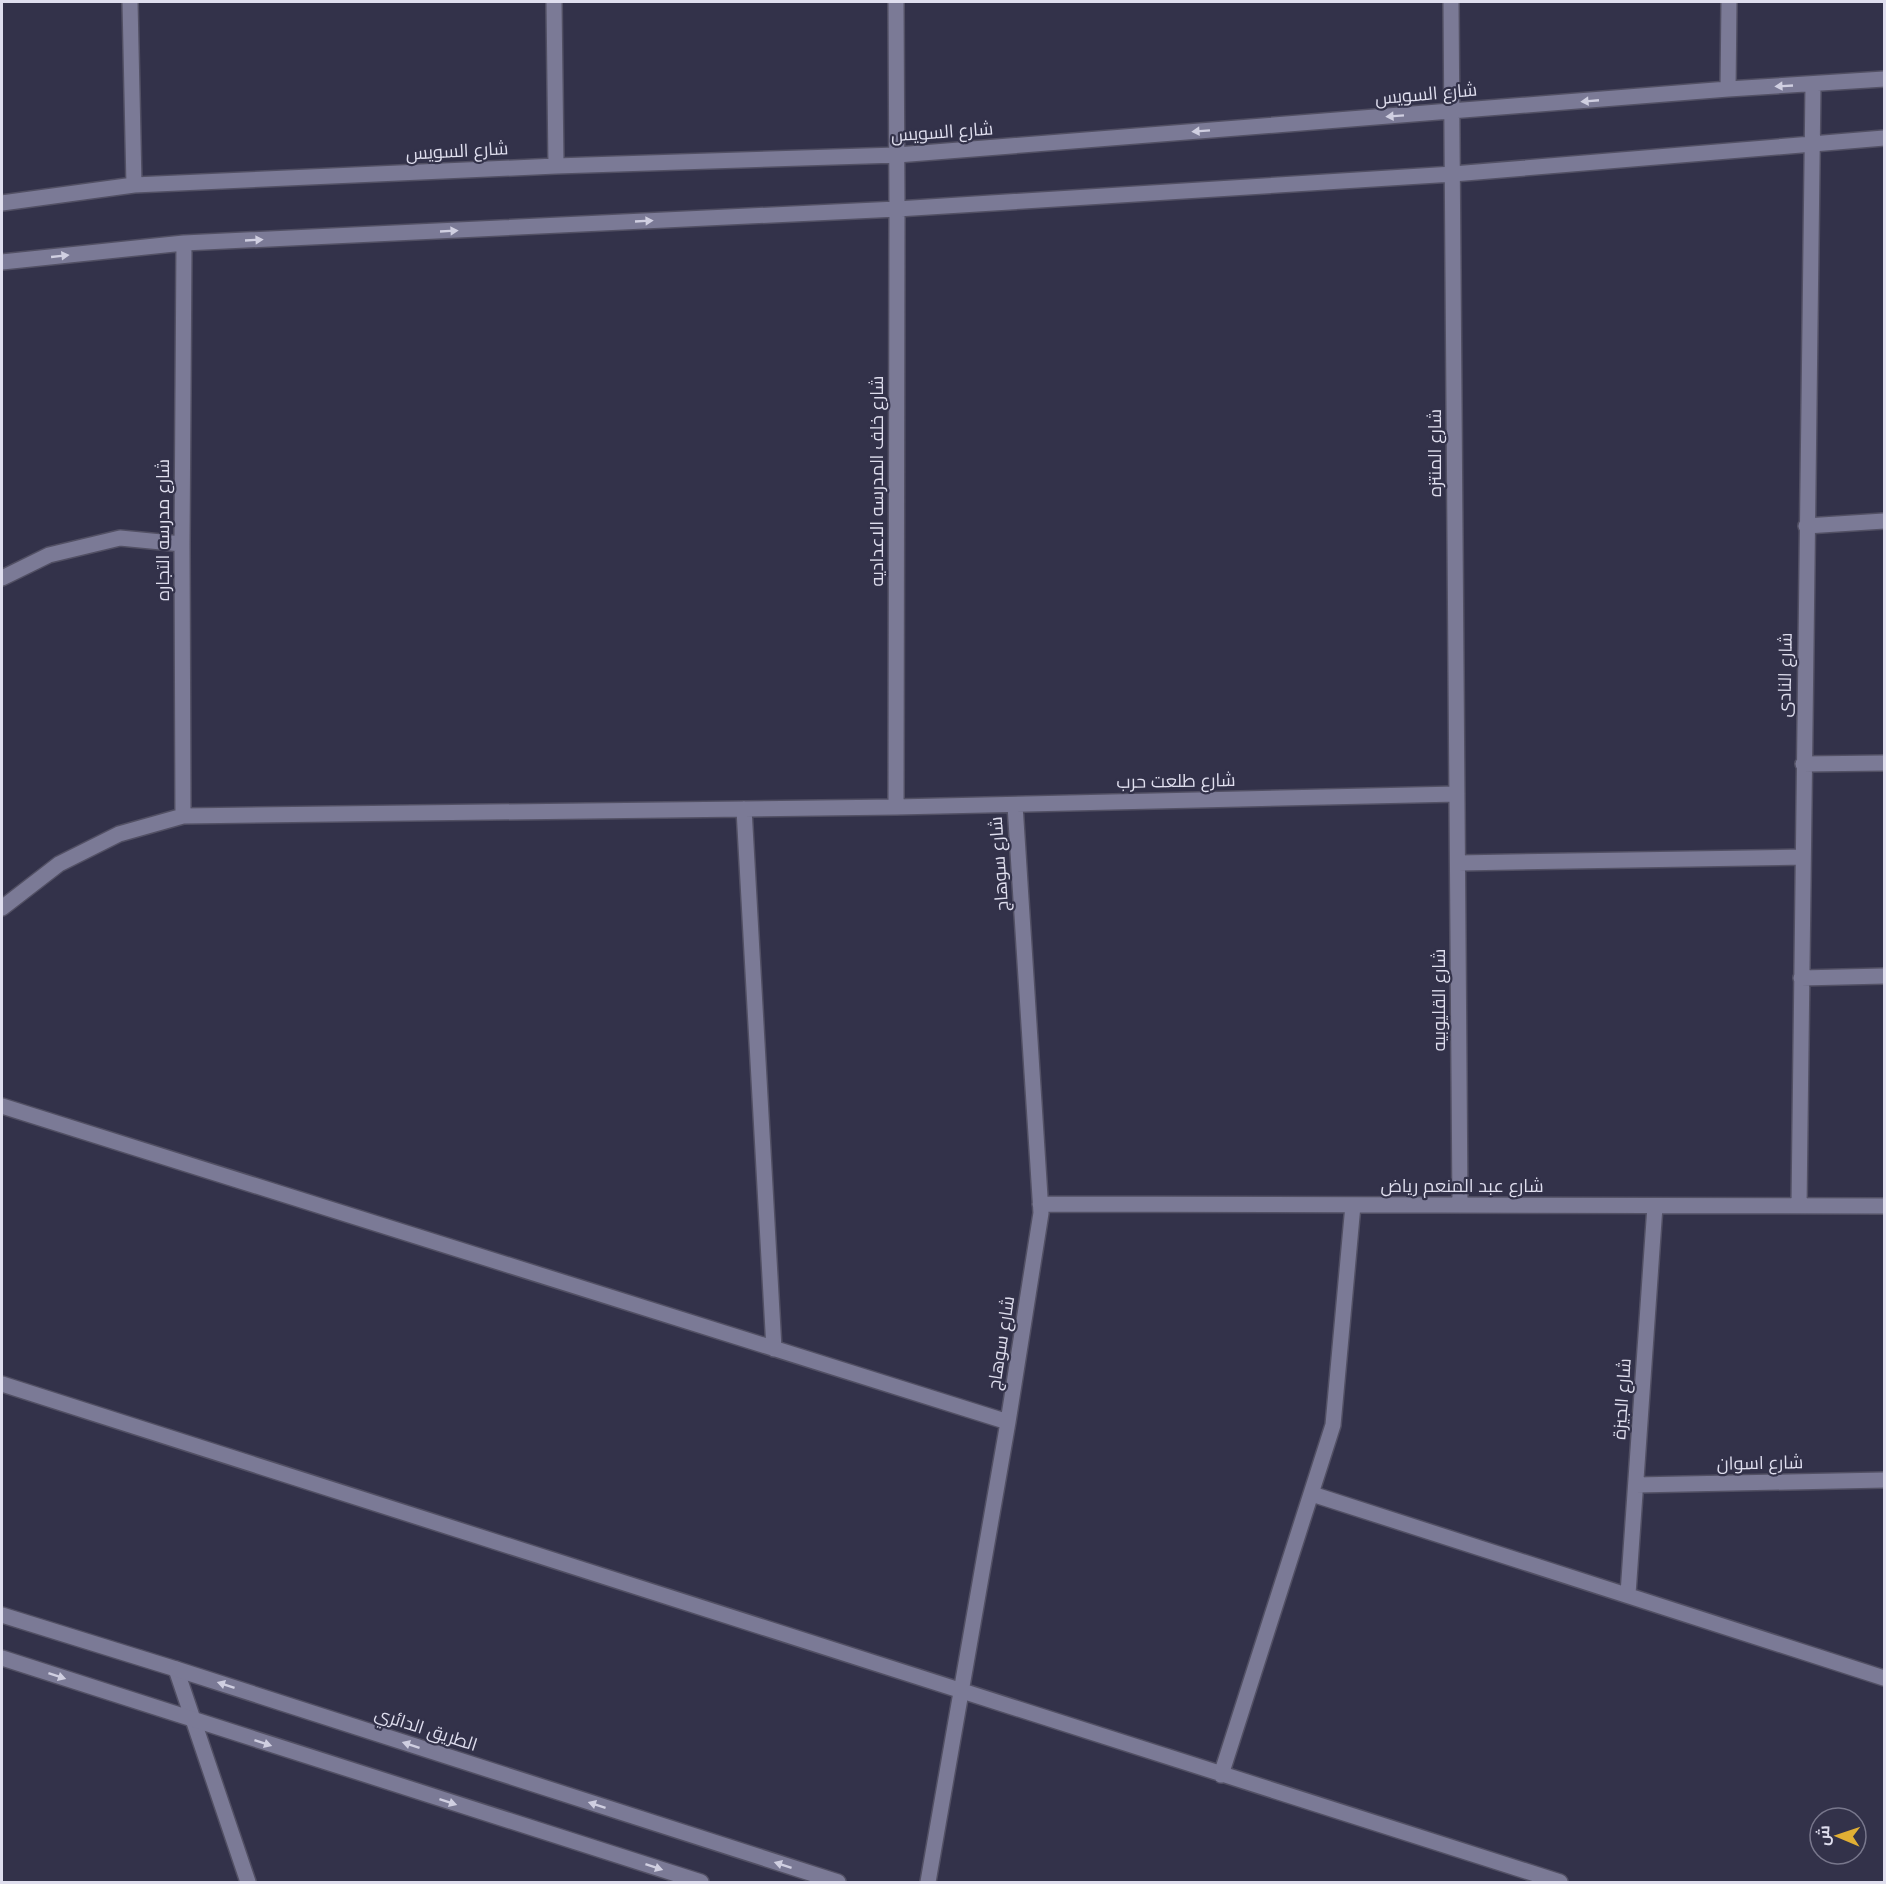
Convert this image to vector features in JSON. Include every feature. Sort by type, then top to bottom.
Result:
[{"type":"street","points":[[130,2],[134,185]]},
{"type":"street","points":[[554,2],[556,166]]},
{"type":"street","name":"شارع خلف المدرسه الاعداديه","points":[[896,2],[896,807]]},
{"type":"street","name":"شارع المنتزه","points":[[1451,2],[1457,794]]},
{"type":"street","points":[[1728,90],[1729,2]]},
{"type":"street","name":"شارع السويس","points":[[2,203],[134,185],[556,166],[897,155],[1728,90],[1884,80]]},
{"type":"street","name":"شارع النادى","points":[[1799,1206],[1813,85]]},
{"type":"street","points":[[2,262],[184,243],[897,209],[1453,174],[1884,138]]},
{"type":"street","name":"شارع مدرسه التجاره","points":[[183,816],[184,243]]},
{"type":"street","points":[[1806,526],[1884,521]]},
{"type":"street","points":[[2,578],[49,555],[120,538],[182,544]]},
{"type":"street","points":[[1803,764],[1884,763]]},
{"type":"street","name":"شارع طلعت حرب","points":[[2,908],[59,864],[119,834],[183,816],[896,807],[1457,794]]},
{"type":"street","name":"شارع القليوبيه","points":[[1457,794],[1460,1205]]},
{"type":"street","name":"شارع سوهاج","points":[[928,1882],[1008,1422],[1040,1221],[1015,804]]},
{"type":"street","points":[[744,809],[774,1349]]},
{"type":"street","points":[[1458,863],[1803,857]]},
{"type":"street","points":[[1801,978],[1884,976]]},
{"type":"street","points":[[2,1106],[1008,1422]]},
{"type":"street","name":"شارع عبد المنعم رياض","points":[[1040,1204],[1884,1206]]},
{"type":"street","points":[[1221,1775],[1333,1425],[1353,1205]]},
{"type":"street","name":"شارع الجيزة","points":[[1628,1594],[1655,1206]]},
{"type":"street","points":[[2,1384],[1560,1882]]},
{"type":"street","name":"شارع اسوان","points":[[1636,1485],[1884,1480]]},
{"type":"street","points":[[1312,1494],[1884,1678]]},
{"type":"street","name":"الطريق الدائري","points":[[2,1615],[838,1882]]},
{"type":"street","points":[[2,1658],[701,1882]]},
{"type":"street","points":[[176,1669],[248,1882]]}]
